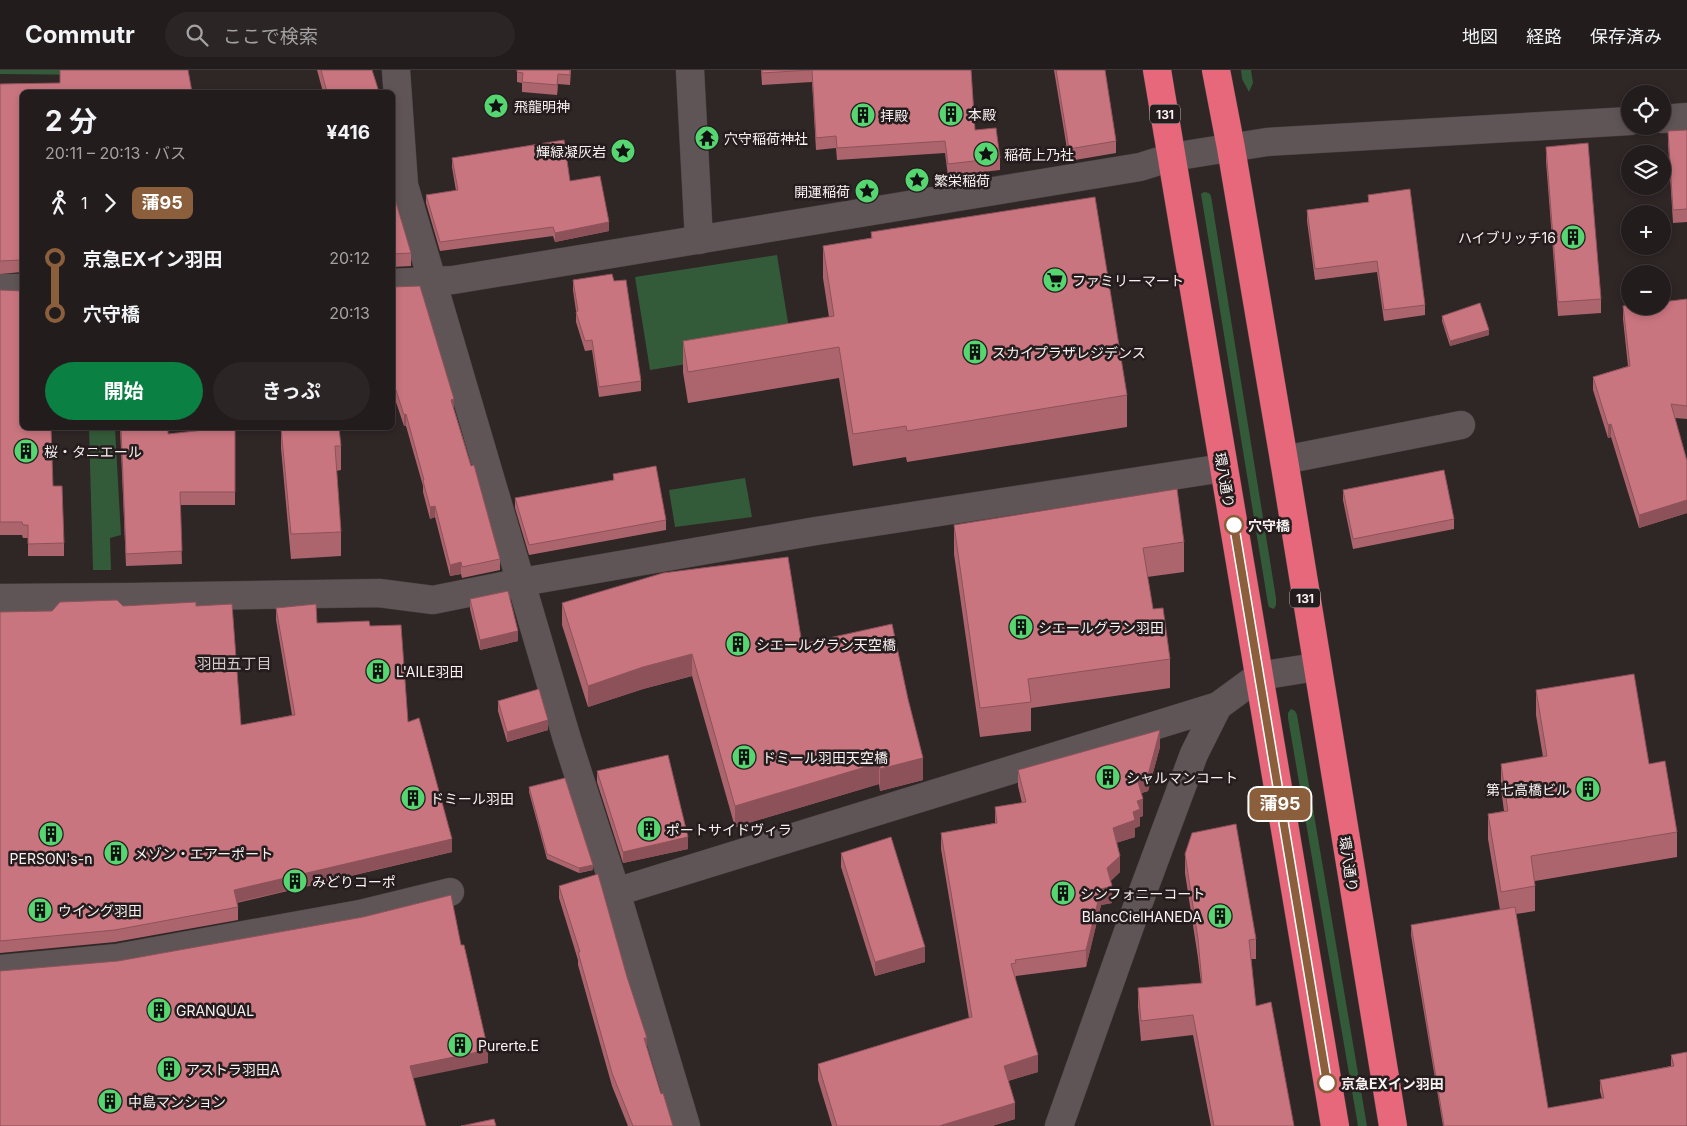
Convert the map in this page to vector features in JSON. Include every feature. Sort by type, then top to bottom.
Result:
[{"type":"highway","name":"環八通り","points":[[1157,70],[1335,1126]]},
{"type":"highway","name":"環八通り","points":[[1216,70],[1284,460],[1316,667],[1393,1126]]},
{"type":"street","points":[[396,70],[404,184],[567,740],[616,892],[686,1126]]},
{"type":"street","points":[[690,70],[699,240]]},
{"type":"street","points":[[1671,118],[1687,117]]},
{"type":"street","points":[[395,283],[433,282],[699,240],[1140,168],[1172,157],[1267,142],[1621,122]]},
{"type":"street","points":[[0,288],[20,288]]},
{"type":"street","points":[[1284,460],[1461,425]]},
{"type":"street","points":[[0,598],[379,593],[434,600],[522,582],[816,531],[1223,468]]},
{"type":"street","points":[[616,892],[1218,706],[1259,676],[1316,667]]},
{"type":"street","points":[[1060,1126],[1130,926],[1194,754],[1218,706]]},
{"type":"street","points":[[0,969],[117,958],[360,914],[450,892]]},
{"type":"green space","points":[[0,70],[99,70],[99,75],[0,74]]},
{"type":"green space","points":[[1241,70],[1251,70],[1253,83],[1249,92],[1242,79]]},
{"type":"green space","points":[[1204,192],[1209,193],[1211,196],[1276,598],[1274,609],[1269,607],[1268,604],[1201,194]]},
{"type":"green space","points":[[777,255],[792,347],[650,370],[635,277]]},
{"type":"green space","points":[[89,430],[115,430],[121,535],[110,538],[111,570],[93,570]]},
{"type":"green space","points":[[745,478],[752,517],[675,527],[669,490]]},
{"type":"green space","points":[[1291,709],[1297,715],[1367,1126],[1358,1126],[1288,718],[1288,713]]},
{"type":"building","points":[[60,70],[188,70],[192,90],[20,90],[20,260],[0,261],[0,84],[60,83]]},
{"type":"building","points":[[321,70],[372,70],[378,90],[326,90]]},
{"type":"building","points":[[517,70],[570,70],[570,75],[558,74],[557,85],[522,82],[523,73],[517,72]]},
{"type":"building","points":[[762,70],[811,70],[762,73]]},
{"type":"building","points":[[812,70],[971,70],[975,130],[996,128],[1000,158],[948,164],[945,141],[837,148],[836,136],[816,138]]},
{"type":"building","points":[[1056,70],[1105,70],[1116,141],[1069,149]]},
{"type":"building","points":[[1687,130],[1687,209],[1673,210],[1671,145],[1669,145],[1668,135],[1671,135],[1671,131]]},
{"type":"building","points":[[564,140],[570,181],[600,176],[609,222],[555,233],[553,227],[440,242],[426,195],[458,190],[452,158]]},
{"type":"building","name":"ハイブリッチ16","points":[[1588,143],[1601,299],[1558,302],[1546,147]]},
{"type":"building","points":[[1410,189],[1425,305],[1384,310],[1377,261],[1315,269],[1307,210],[1369,202],[1368,195]]},
{"type":"building","name":"スカイプラザレジデンス","points":[[1095,197],[1127,395],[907,431],[906,426],[853,434],[839,347],[688,372],[683,341],[834,316],[823,246],[872,238],[871,232]]},
{"type":"building","points":[[395,199],[411,253],[395,254]]},
{"type":"building","points":[[612,274],[614,281],[626,280],[641,381],[599,387],[592,340],[585,341],[576,312],[578,311],[573,280]]},
{"type":"building","points":[[420,286],[454,399],[451,400],[471,466],[474,465],[500,559],[462,567],[461,562],[450,565],[435,506],[430,507],[406,414],[404,415],[395,387],[395,287]]},
{"type":"building","points":[[0,290],[20,291],[20,430],[51,430],[53,486],[62,486],[64,543],[28,544],[28,525],[23,525],[22,522],[0,522]]},
{"type":"building","points":[[1687,299],[1687,406],[1671,404],[1687,461],[1687,500],[1639,515],[1611,424],[1608,425],[1593,377],[1630,366],[1624,315],[1671,315],[1671,301]]},
{"type":"building","points":[[1480,303],[1489,330],[1450,341],[1442,316]]},
{"type":"building","points":[[121,430],[168,430],[168,434],[205,430],[235,430],[235,492],[180,492],[182,551],[126,554]]},
{"type":"building","points":[[281,430],[339,430],[341,446],[335,446],[341,532],[291,534]]},
{"type":"building","points":[[656,466],[666,520],[529,545],[515,498],[614,480],[613,474]]},
{"type":"building","points":[[1444,470],[1454,519],[1353,539],[1343,490]]},
{"type":"building","name":"シエールグラン羽田","points":[[1177,489],[1184,542],[1143,548],[1153,609],[1163,608],[1170,659],[1028,679],[1031,702],[980,708],[954,525]]},
{"type":"building","points":[[788,557],[802,644],[892,624],[923,758],[880,769],[879,763],[735,806],[692,654],[643,667],[588,686],[562,603],[663,573]]},
{"type":"building","points":[[508,591],[518,631],[480,640],[470,599]]},
{"type":"building","points":[[117,600],[123,606],[196,602],[196,606],[232,604],[241,725],[295,715],[276,608],[316,604],[317,623],[369,621],[370,626],[401,625],[408,722],[419,718],[452,839],[234,890],[238,907],[115,930],[0,941],[0,612],[52,611],[60,602]]},
{"type":"building","points":[[1634,674],[1649,764],[1665,761],[1677,832],[1531,856],[1535,886],[1501,892],[1488,814],[1508,811],[1501,764],[1547,756],[1536,690]]},
{"type":"building","points":[[539,689],[548,720],[507,732],[498,701]]},
{"type":"building","points":[[1160,730],[1148,775],[1137,778],[1143,799],[1137,801],[1140,809],[1133,812],[1135,820],[1113,828],[1120,856],[1107,868],[1112,886],[1101,889],[1086,950],[1015,960],[1016,963],[1011,964],[1038,1055],[1004,1066],[1015,1103],[939,1126],[837,1126],[818,1064],[972,1017],[941,833],[997,823],[995,807],[1026,802],[1018,770]]},
{"type":"building","points":[[668,755],[688,837],[623,852],[597,771]]},
{"type":"building","points":[[565,778],[593,865],[579,868],[547,854],[529,787]]},
{"type":"building","points":[[1236,824],[1256,939],[1249,940],[1256,1006],[1271,1002],[1294,1126],[1214,1126],[1193,1015],[1141,1021],[1138,988],[1202,983],[1198,939],[1185,854],[1192,833]]},
{"type":"building","points":[[891,837],[925,947],[875,962],[841,853]]},
{"type":"building","points":[[598,874],[627,977],[647,1038],[644,1038],[673,1126],[633,1126],[612,1073],[578,952],[580,952],[559,886]]},
{"type":"building","points":[[451,895],[461,945],[464,945],[488,1050],[410,1066],[426,1126],[0,1126],[0,971],[118,961],[363,917]]},
{"type":"building","points":[[1515,907],[1548,1108],[1604,1098],[1600,1080],[1674,1066],[1671,1055],[1687,1052],[1687,1126],[1444,1126],[1411,925]]},
{"type":"building","points":[[494,1119],[496,1126],[461,1126]]},
{"type":"bus line","name":"蒲95","points":[[1234,525],[1327,1083]]},
{"type":"place","name":"飛龍明神","points":[[496,106]]},
{"type":"place","name":"本殿","points":[[951,114]]},
{"type":"place","name":"拝殿","points":[[863,115]]},
{"type":"place","name":"穴守稲荷神社","points":[[707,138]]},
{"type":"place","name":"輝緑凝灰岩","points":[[623,151]]},
{"type":"place","name":"稲荷上乃社","points":[[986,154]]},
{"type":"place","name":"繁栄稲荷","points":[[917,180]]},
{"type":"place","name":"開運稲荷","points":[[867,191]]},
{"type":"place","name":"ハイブリッチ16","points":[[1573,237]]},
{"type":"place","name":"ファミリーマート","points":[[1055,280]]},
{"type":"place","name":"スカイプラザレジデンス","points":[[975,352]]},
{"type":"place","name":"桜・タニエール","points":[[26,451]]},
{"type":"place","name":"穴守橋","points":[[1234,525]]},
{"type":"place","name":"シエールグラン羽田","points":[[1021,627]]},
{"type":"place","name":"シエールグラン天空橋","points":[[738,644]]},
{"type":"place","name":"L'AILE羽田","points":[[378,671]]},
{"type":"place","name":"ドミール羽田天空橋","points":[[744,757]]},
{"type":"place","name":"シャルマンコート","points":[[1108,777]]},
{"type":"place","name":"第七高橋ビル","points":[[1588,789]]},
{"type":"place","name":"ドミール羽田","points":[[413,798]]},
{"type":"place","name":"ポートサイドヴィラ","points":[[649,829]]},
{"type":"place","name":"PERSON's-n","points":[[51,834]]},
{"type":"place","name":"メゾン・エアーポート","points":[[116,853]]},
{"type":"place","name":"みどりコーポ","points":[[295,881]]},
{"type":"place","name":"シンフォニーコート","points":[[1063,893]]},
{"type":"place","name":"ウイング羽田","points":[[40,910]]},
{"type":"place","name":"BlancCielHANEDA","points":[[1220,916]]},
{"type":"place","name":"GRANQUAL","points":[[159,1010]]},
{"type":"place","name":"Purerte.E","points":[[460,1045]]},
{"type":"place","name":"アストラ羽田A","points":[[169,1069]]},
{"type":"place","name":"京急EXイン羽田","points":[[1327,1083]]},
{"type":"place","name":"中島マンション","points":[[110,1101]]},
{"type":"district","name":"羽田五丁目","points":[[234,663]]}]
